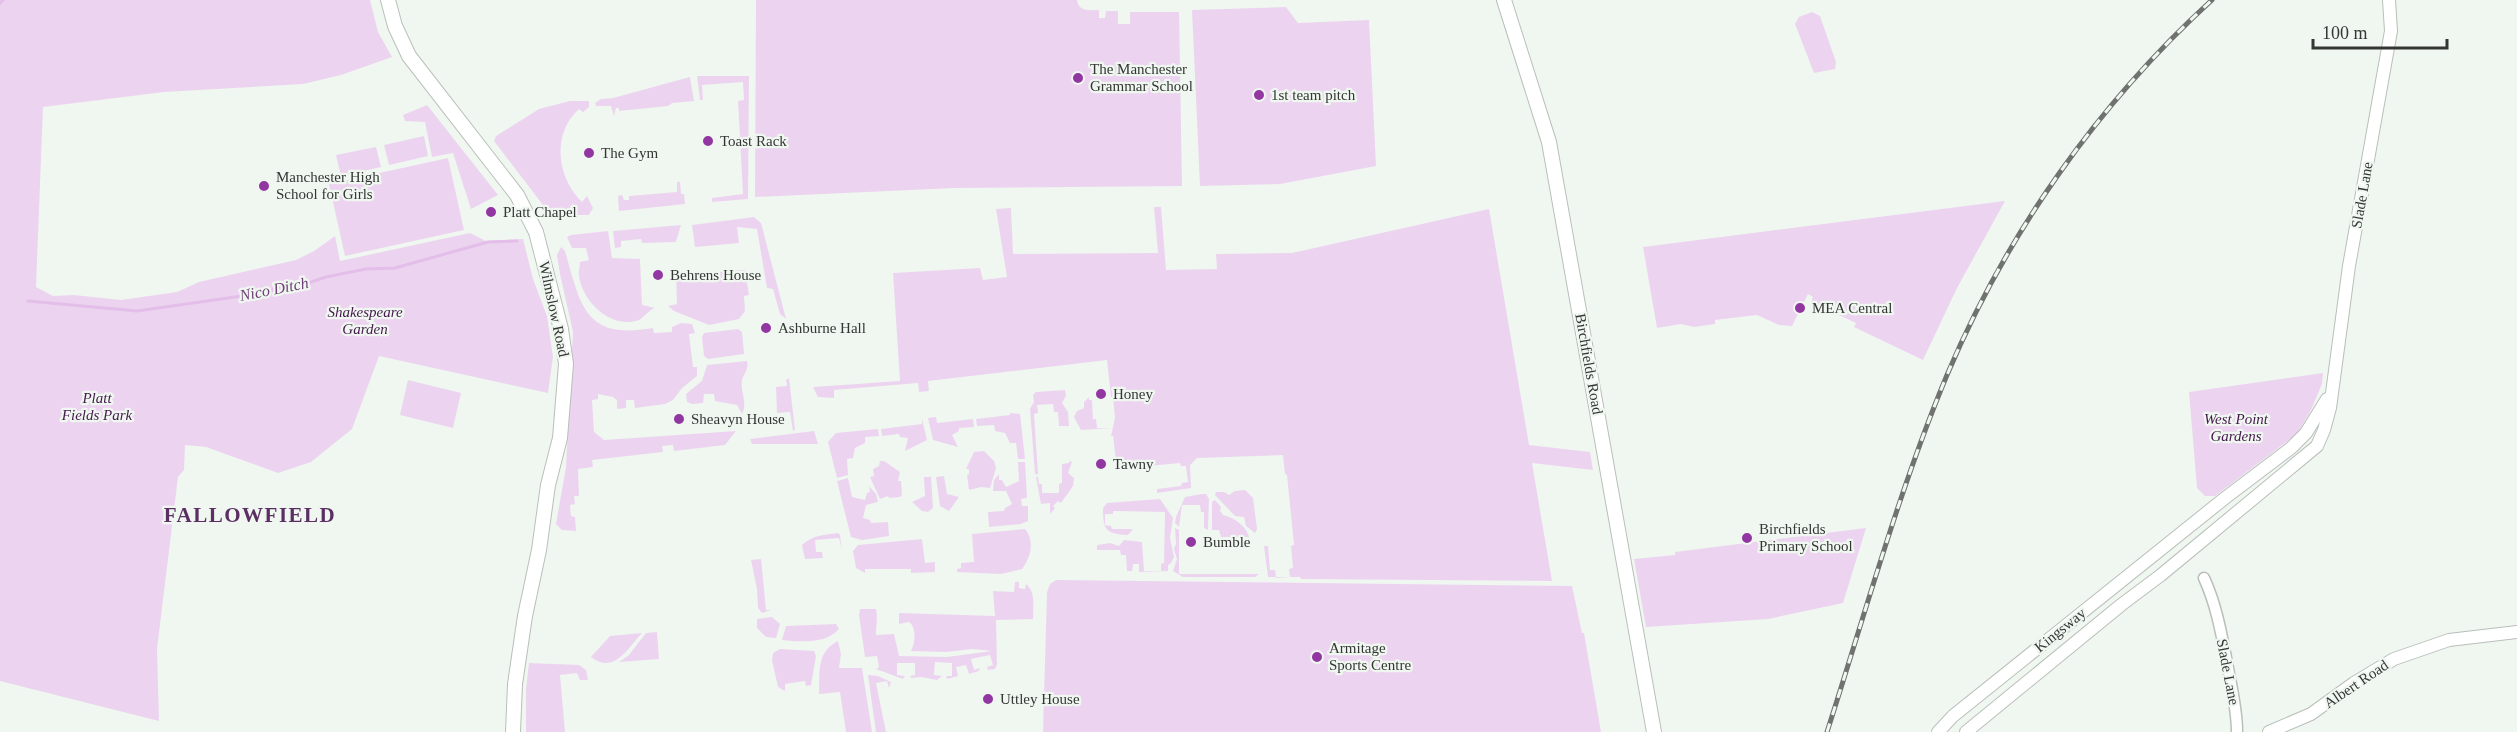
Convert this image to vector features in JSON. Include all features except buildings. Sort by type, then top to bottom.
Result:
[{"type":"highway","name":"Wilmslow Road","points":[[387,0],[395,26],[409,56],[517,195],[536,232],[561,329],[566,364],[561,438],[548,485],[525,616],[516,675],[513,732]]},
{"type":"highway","name":"Birchfields Road","points":[[1504,0],[1549,142],[1654,732]]},
{"type":"main road","name":"Slade Lane","points":[[2317,446],[2330,408],[2330,391],[2349,267],[2386,63],[2392,22],[2389,0]]},
{"type":"main road","name":"Slade Lane","points":[[2186,531],[2291,448],[2306,433],[2330,391]]},
{"type":"main road","points":[[2291,448],[2306,441],[2317,446]]},
{"type":"main road","name":"Kingsway","points":[[1966,732],[2317,446]]},
{"type":"main road","name":"Kingsway","points":[[1938,732],[1964,707],[2186,531]]},
{"type":"main road","name":"Albert Road","points":[[2269,732],[2311,714],[2394,658],[2448,640],[2517,632]]},
{"type":"street","name":"Slade Lane","points":[[2204,578],[2211,594],[2223,644],[2237,714],[2236,732]]},
{"type":"green space","name":"Platt Fields Park","points":[[0,0],[370,0],[378,32],[392,57],[341,75],[303,84],[164,92],[43,107],[36,287],[53,296],[74,295],[121,300],[177,292],[199,282],[296,260],[335,236],[340,261],[470,233],[486,241],[523,239],[533,279],[547,316],[553,357],[548,393],[379,356],[352,429],[311,462],[278,473],[206,447],[185,445],[184,470],[178,477],[157,649],[159,721],[0,681]]},
{"type":"green space","name":"The Manchester Grammar School","points":[[756,0],[1077,0],[1082,8],[1099,10],[1099,18],[1105,18],[1106,11],[1118,11],[1118,24],[1130,24],[1130,12],[1179,12],[1182,186],[955,188],[755,197]]},
{"type":"green space","points":[[1286,7],[1298,23],[1369,20],[1376,166],[1280,184],[1200,186],[1192,10]]},
{"type":"green space","points":[[1812,12],[1820,16],[1836,62],[1835,69],[1814,73],[1795,24],[1799,17]]},
{"type":"green space","points":[[697,76],[749,76],[748,199],[712,202],[712,198],[743,194],[738,101],[744,100],[743,82],[702,85],[703,100],[700,100]]},
{"type":"green space","points":[[690,77],[694,101],[619,111],[619,108],[616,108],[614,116],[611,106],[596,106],[595,103],[601,99],[613,98]]},
{"type":"green space","points":[[570,101],[589,101],[589,107],[583,112],[579,109],[570,119],[561,143],[561,156],[567,181],[582,202],[587,196],[593,208],[589,215],[560,215],[546,209],[494,141],[496,136],[539,109]]},
{"type":"green space","points":[[427,105],[498,195],[471,209],[453,153],[432,157],[425,122],[405,121],[403,115]]},
{"type":"green space","points":[[424,136],[428,156],[389,165],[384,145]]},
{"type":"green space","points":[[376,147],[381,167],[341,176],[336,155]]},
{"type":"green space","points":[[448,158],[464,230],[345,256],[329,184]]},
{"type":"green space","points":[[677,182],[680,182],[685,204],[619,211],[618,196],[622,195],[624,200],[629,200],[629,196],[677,192]]},
{"type":"green space","points":[[2005,201],[1957,288],[1923,360],[1854,327],[1856,323],[1811,302],[1813,297],[1808,294],[1792,326],[1779,325],[1757,315],[1715,320],[1715,324],[1694,327],[1681,324],[1657,328],[1643,247]]},
{"type":"green space","points":[[1154,207],[1161,207],[1166,270],[1217,269],[1216,254],[1292,253],[1489,209],[1529,445],[1590,452],[1593,470],[1532,463],[1552,581],[1301,579],[1290,577],[1289,569],[1293,568],[1291,546],[1294,545],[1283,455],[1197,458],[1190,465],[1191,488],[1157,493],[1157,489],[1181,486],[1182,483],[1188,482],[1186,466],[1181,466],[1180,463],[1117,469],[1113,436],[1111,436],[1115,418],[1107,360],[928,381],[929,391],[919,392],[918,383],[834,390],[834,398],[818,397],[813,387],[900,381],[893,273],[980,268],[983,280],[1007,277],[996,209],[1011,208],[1013,254],[1158,253]]},
{"type":"green space","points":[[754,217],[761,223],[786,319],[780,314],[773,289],[767,288],[757,229],[737,227],[739,243],[695,247],[692,225]]},
{"type":"green space","points":[[681,225],[676,242],[642,243],[641,239],[621,241],[621,247],[615,248],[613,231]]},
{"type":"green space","points":[[608,231],[612,258],[640,259],[642,305],[655,308],[636,321],[626,322],[607,316],[591,303],[581,285],[580,262],[589,260],[586,248],[572,248],[567,237]]},
{"type":"green space","points":[[561,247],[565,251],[582,303],[599,324],[613,329],[653,328],[654,333],[672,332],[672,327],[681,323],[692,324],[695,333],[689,334],[693,367],[697,367],[697,376],[682,388],[673,400],[665,404],[635,408],[634,400],[626,400],[626,408],[617,409],[617,400],[598,394],[598,399],[592,400],[594,432],[604,440],[736,431],[725,445],[674,451],[673,445],[662,446],[663,452],[592,460],[593,467],[578,469],[579,496],[574,496],[575,504],[570,505],[571,516],[575,517],[576,531],[562,530],[556,524],[566,467],[573,332],[557,255]]},
{"type":"green space","points":[[745,270],[749,295],[744,296],[745,311],[739,319],[709,325],[674,311],[668,306],[677,304],[676,275]]},
{"type":"green space","points":[[738,329],[742,332],[744,354],[708,359],[704,356],[702,337],[704,333]]},
{"type":"green space","points":[[747,361],[747,369],[742,380],[744,410],[742,414],[737,405],[715,401],[714,394],[704,394],[703,403],[687,402],[686,394],[702,381],[707,365]]},
{"type":"green space","name":"West Point Gardens","points":[[2323,373],[2322,384],[2311,410],[2297,434],[2215,496],[2205,496],[2197,488],[2189,392]]},
{"type":"green space","points":[[789,378],[795,430],[793,431],[790,412],[777,413],[776,387],[787,386],[786,380]]},
{"type":"green space","points":[[408,380],[461,393],[453,428],[400,415]]},
{"type":"green space","points":[[1065,390],[1066,396],[1062,403],[1068,412],[1069,426],[1059,426],[1058,412],[1054,412],[1053,404],[1037,405],[1038,413],[1034,414],[1038,474],[1035,474],[1030,409],[1034,402],[1033,395],[1036,392]]},
{"type":"green space","points":[[1089,397],[1089,400],[1092,400],[1093,419],[1096,419],[1097,428],[1111,428],[1081,430],[1074,417],[1077,411],[1084,408],[1084,402]]},
{"type":"green space","points":[[1010,413],[1020,414],[1025,459],[1018,459],[1016,443],[1010,443],[1005,433],[995,431],[994,425],[977,426],[976,419],[1010,415]]},
{"type":"green space","points":[[936,417],[937,423],[973,419],[974,427],[959,428],[959,431],[952,435],[958,447],[933,440],[928,418]]},
{"type":"green space","points":[[922,419],[927,440],[905,451],[908,438],[900,437],[899,434],[882,436],[881,429],[922,424]]},
{"type":"green space","points":[[878,429],[879,436],[865,437],[865,443],[855,448],[853,458],[847,459],[848,475],[837,478],[828,442],[836,433]]},
{"type":"green space","points":[[814,431],[818,444],[752,444],[750,439]]},
{"type":"green space","points":[[984,451],[994,461],[996,468],[990,488],[981,487],[969,490],[967,475],[969,469],[966,469],[974,452]]},
{"type":"green space","points":[[880,461],[884,461],[900,472],[898,481],[901,481],[902,495],[900,497],[889,498],[888,496],[880,499],[870,477],[874,476],[873,469],[879,466]]},
{"type":"green space","points":[[1018,462],[1025,462],[1027,498],[1021,499],[1022,506],[1028,506],[1028,521],[1021,524],[989,527],[988,512],[1004,511],[1012,504],[1006,491],[993,491],[994,480],[999,474],[999,480],[1002,480],[1006,487],[1019,481]]},
{"type":"green space","points":[[1072,462],[1068,473],[1074,478],[1073,486],[1061,503],[1058,501],[1053,506],[1055,508],[1050,514],[1050,503],[1041,504],[1036,477],[1038,477],[1039,484],[1042,484],[1042,493],[1059,493],[1059,484],[1062,483],[1062,464]]},
{"type":"green space","points":[[944,476],[947,494],[959,497],[949,511],[940,506],[936,477]]},
{"type":"green space","points":[[924,477],[931,477],[933,508],[928,512],[922,511],[912,502],[925,496]]},
{"type":"green space","points":[[848,478],[852,497],[865,500],[867,493],[870,492],[869,486],[876,494],[878,502],[866,505],[863,518],[870,520],[871,523],[888,522],[889,536],[862,540],[851,537],[837,481]]},
{"type":"green space","points":[[1245,490],[1253,498],[1257,529],[1255,533],[1246,526],[1244,517],[1235,516],[1215,495],[1216,492],[1229,495],[1235,491]]},
{"type":"green space","points":[[1206,494],[1209,499],[1208,530],[1204,528],[1204,512],[1201,512],[1200,505],[1182,505],[1179,527],[1175,523],[1176,517],[1185,497]]},
{"type":"green space","points":[[1160,499],[1173,518],[1170,538],[1174,557],[1168,565],[1168,571],[1139,572],[1139,564],[1133,564],[1132,571],[1127,571],[1126,555],[1121,555],[1120,550],[1097,550],[1097,545],[1110,543],[1119,546],[1124,540],[1142,542],[1144,571],[1161,571],[1161,564],[1164,563],[1165,512],[1113,511],[1113,514],[1105,514],[1105,525],[1111,526],[1112,529],[1133,529],[1128,535],[1110,532],[1107,529],[1105,526],[1104,521],[1103,508],[1107,503]]},
{"type":"green space","points":[[1215,500],[1221,507],[1220,511],[1223,515],[1239,523],[1246,529],[1249,537],[1221,537],[1219,530],[1212,530],[1212,502]]},
{"type":"green space","points":[[1175,528],[1179,530],[1179,574],[1259,574],[1255,577],[1183,577],[1173,571],[1177,559],[1174,549]]},
{"type":"green space","points":[[1866,528],[1843,603],[1768,619],[1646,627],[1634,559]]},
{"type":"green space","points":[[1025,529],[1030,539],[1031,549],[1022,569],[1001,574],[957,572],[957,569],[961,568],[961,563],[974,562],[972,534]]},
{"type":"green space","points":[[838,533],[842,550],[839,538],[815,540],[816,552],[822,552],[823,558],[805,559],[802,545],[819,536]]},
{"type":"green space","points":[[922,539],[925,563],[935,562],[935,572],[911,573],[911,569],[865,569],[865,573],[856,568],[853,551],[858,545]]},
{"type":"green space","points":[[1264,546],[1268,546],[1270,570],[1275,570],[1276,577],[1268,577]]},
{"type":"green space","points":[[761,559],[766,610],[771,610],[762,613],[758,608],[751,560]]},
{"type":"green space","name":"Armitage Sports Centre","points":[[1056,580],[1572,586],[1582,633],[1584,633],[1601,732],[1043,732],[1047,592],[1050,584]]},
{"type":"green space","points":[[1015,582],[1019,582],[1019,588],[1025,589],[1026,584],[1031,591],[1033,619],[996,620],[997,664],[995,669],[988,670],[987,667],[993,665],[990,655],[971,659],[974,670],[980,668],[979,671],[969,674],[966,665],[956,667],[958,676],[947,679],[946,676],[952,676],[952,663],[935,662],[934,675],[942,676],[937,680],[911,678],[910,676],[915,675],[915,663],[897,663],[897,675],[905,676],[903,679],[876,669],[879,667],[877,656],[865,657],[860,609],[876,609],[876,635],[894,634],[899,656],[947,657],[992,651],[972,649],[946,652],[911,651],[914,631],[909,622],[899,624],[899,613],[995,616],[993,591],[1014,592]]},
{"type":"green space","points":[[772,617],[780,624],[776,638],[766,637],[757,628],[757,619]]},
{"type":"green space","points":[[836,624],[839,629],[834,634],[820,640],[782,640],[786,626]]},
{"type":"green space","points":[[657,632],[659,659],[619,662],[629,655],[646,633]]},
{"type":"green space","points":[[642,633],[626,652],[614,661],[599,662],[591,657],[610,636]]},
{"type":"green space","points":[[838,641],[841,654],[839,668],[862,668],[872,732],[846,732],[840,692],[819,694],[823,657],[826,651]]},
{"type":"green space","points":[[780,649],[814,651],[816,656],[811,685],[806,686],[805,681],[785,684],[785,691],[778,687],[772,660],[773,653]]},
{"type":"green space","points":[[529,663],[579,665],[586,670],[588,680],[580,680],[577,673],[560,675],[565,732],[526,732],[526,689]]},
{"type":"green space","points":[[868,675],[878,676],[891,682],[889,688],[887,681],[876,683],[886,732],[876,732]]},
{"type":"waterway","points":[[0,3],[3,0]]},
{"type":"waterway","name":"Nico Ditch","points":[[28,301],[137,311],[263,293],[291,284],[302,285],[326,277],[366,269],[395,268],[488,242],[517,241]]},
{"type":"railway","points":[[1827,732],[1913,463],[1947,375],[1971,322],[2027,221],[2059,173],[2131,82],[2212,0]]},
{"type":"place","name":"The Manchester Grammar School","points":[[1078,78]]},
{"type":"place","name":"1st team pitch","points":[[1259,95]]},
{"type":"place","name":"Toast Rack","points":[[708,141]]},
{"type":"place","name":"The Gym","points":[[589,153]]},
{"type":"place","name":"Manchester High School for Girls","points":[[264,186]]},
{"type":"place","name":"Platt Chapel","points":[[491,212]]},
{"type":"place","name":"Behrens House","points":[[658,275]]},
{"type":"place","name":"MEA Central","points":[[1800,308]]},
{"type":"place","name":"Ashburne Hall","points":[[766,328]]},
{"type":"place","name":"Honey","points":[[1101,394]]},
{"type":"place","name":"Sheavyn House","points":[[679,419]]},
{"type":"place","name":"Tawny","points":[[1101,464]]},
{"type":"place","name":"Birchfields Primary School","points":[[1747,538]]},
{"type":"place","name":"Bumble","points":[[1191,542]]},
{"type":"place","name":"Armitage Sports Centre","points":[[1317,657]]},
{"type":"place","name":"Uttley House","points":[[988,699]]},
{"type":"district","name":"FALLOWFIELD","points":[[250,515]]},
{"type":"park label","name":"Shakespeare Garden","points":[[365,320]]}]
